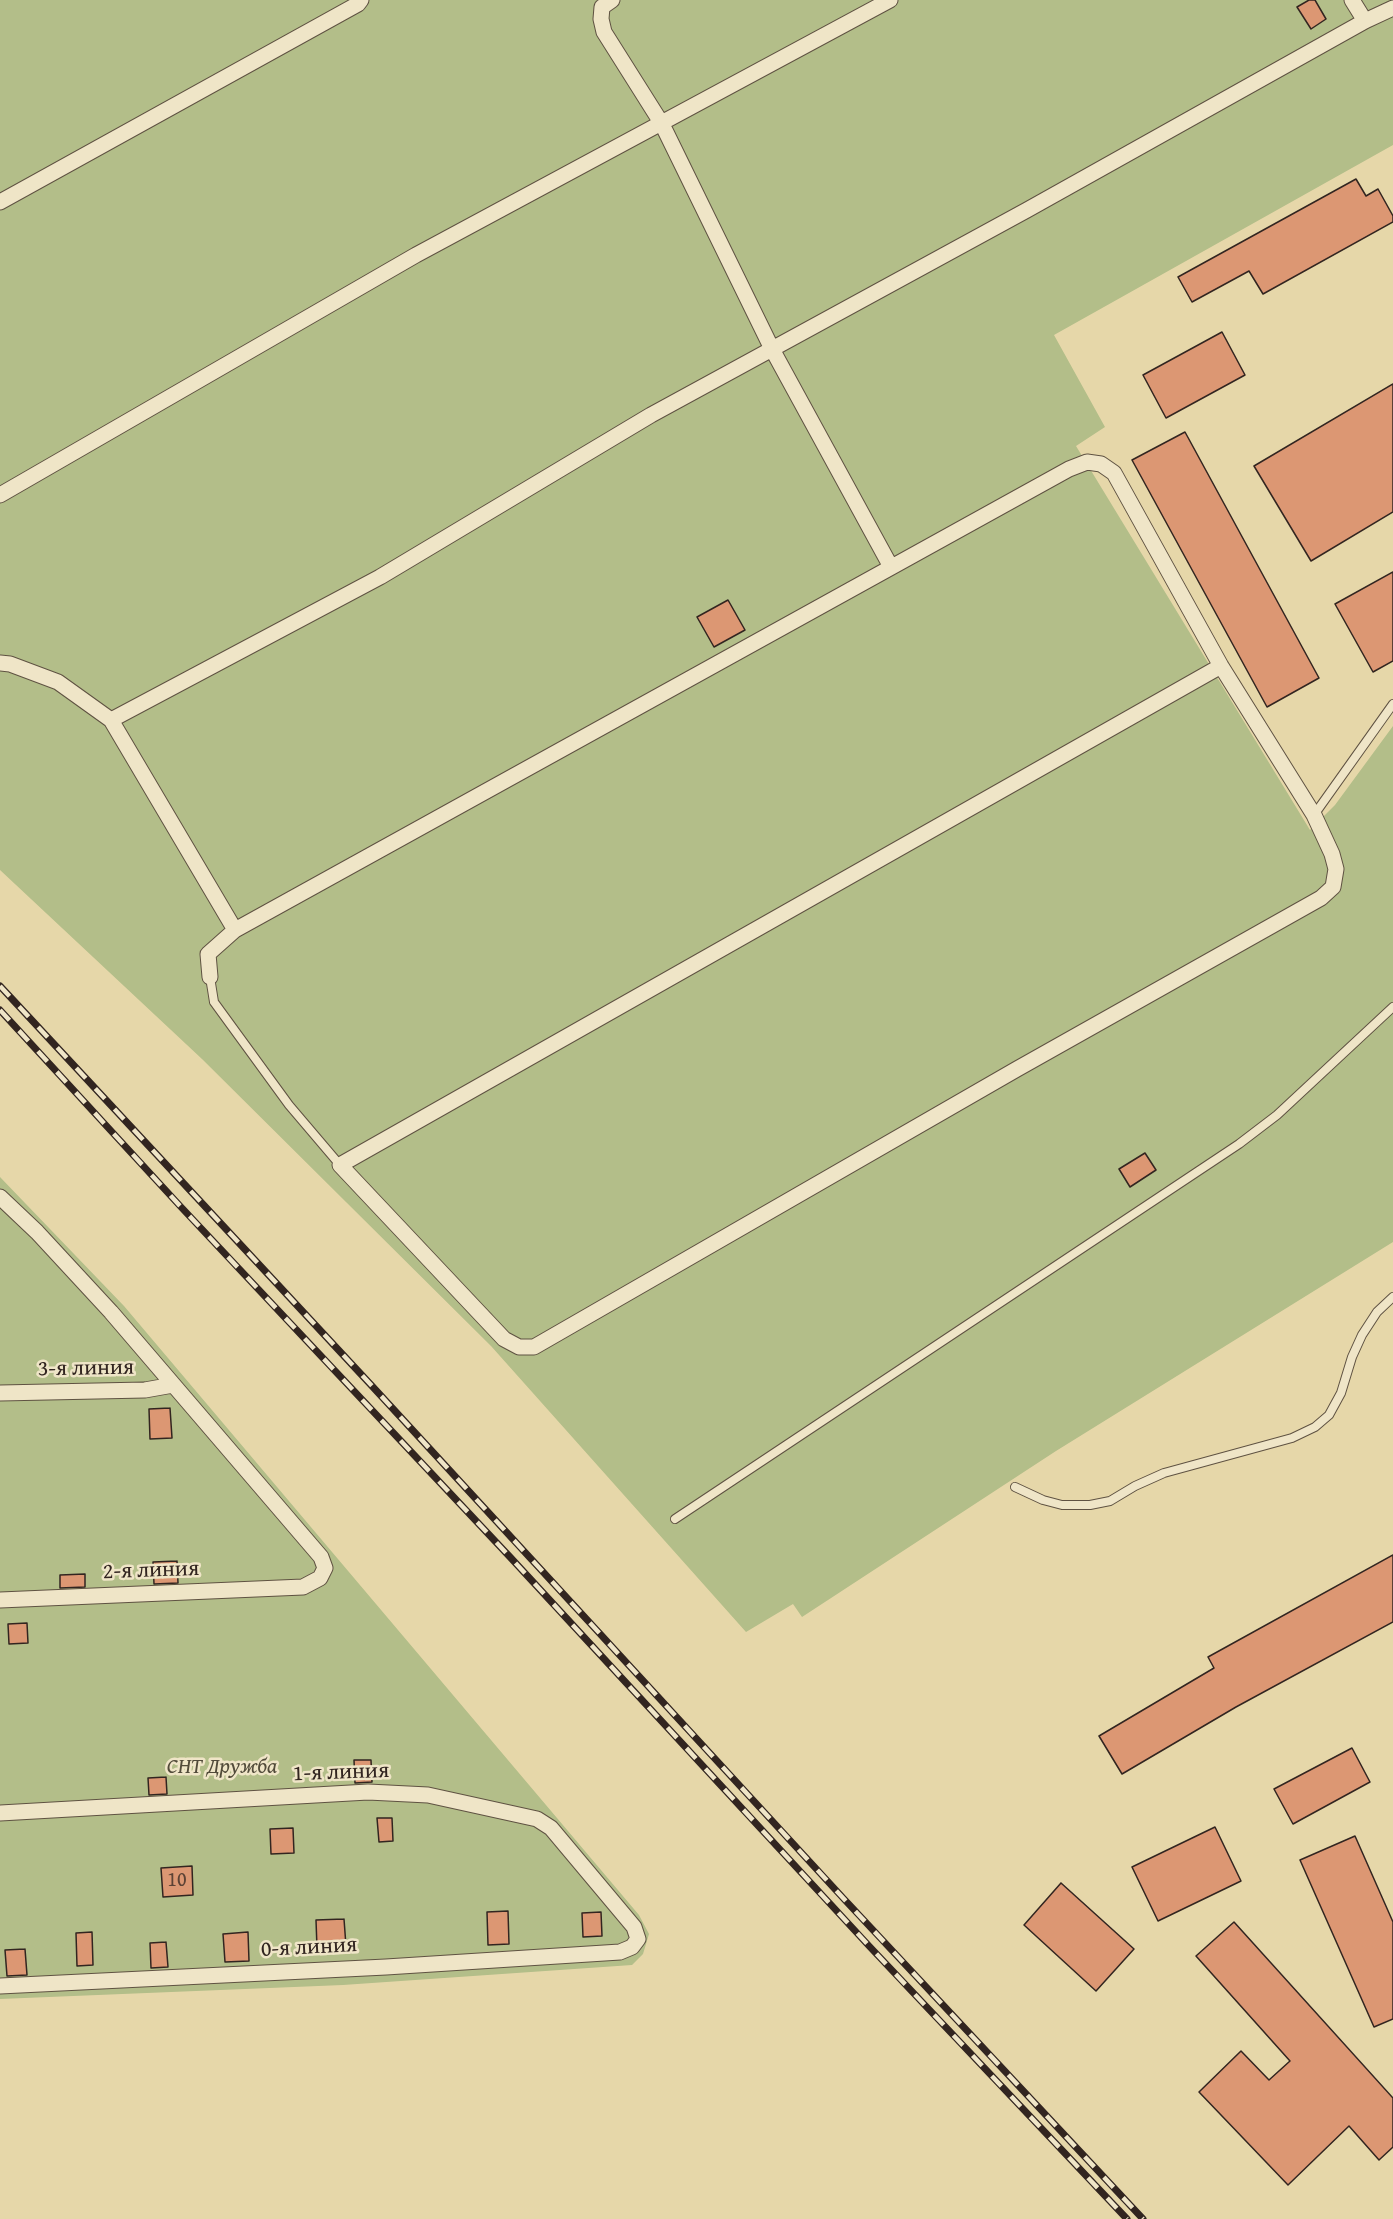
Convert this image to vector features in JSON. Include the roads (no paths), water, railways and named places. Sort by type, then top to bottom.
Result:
[{"type":"street","points":[[0,202],[362,0]]},
{"type":"street","points":[[612,0],[602,6],[601,19],[604,32],[662,124],[772,349],[891,567]]},
{"type":"street","points":[[0,495],[416,255],[890,0]]},
{"type":"street","points":[[1352,0],[1365,21]]},
{"type":"street","points":[[111,720],[380,577],[651,415],[1038,204],[1365,21],[1393,8]]},
{"type":"street","points":[[210,977],[208,954],[235,930],[1069,469],[1087,462],[1101,464],[1114,473],[1221,666],[1314,815],[1332,854],[1336,869],[1333,887],[1321,898],[1017,1069],[534,1347],[519,1347],[504,1339],[340,1165],[1221,666]]},
{"type":"street","points":[[0,663],[10,664],[58,682],[111,720],[235,930]]},
{"type":"street","points":[[0,1197],[37,1232],[111,1312],[173,1385]]},
{"type":"street","name":"3-я линия","points":[[0,1393],[145,1390],[173,1385]]},
{"type":"street","name":"2-я линия","points":[[0,1600],[303,1587],[320,1578],[325,1568],[321,1557],[173,1385]]},
{"type":"street","name":"1-я линия","points":[[0,1813],[368,1792],[428,1795],[537,1819],[551,1828],[634,1927],[638,1939],[632,1947],[620,1952]]},
{"type":"street","name":"0-я линия","points":[[0,1986],[620,1952]]},
{"type":"lane","points":[[1314,815],[1393,704]]},
{"type":"lane","points":[[210,977],[214,1002],[289,1105],[340,1165]]},
{"type":"lane","points":[[675,1519],[1239,1144],[1277,1115],[1393,1007]]},
{"type":"lane","points":[[1016,1487],[1043,1500],[1062,1505],[1089,1505],[1110,1501],[1135,1486],[1164,1473],[1292,1438],[1315,1427],[1329,1415],[1341,1394],[1352,1357],[1362,1335],[1377,1312],[1393,1296]]},
{"type":"railway","points":[[0,986],[1143,2219]]},
{"type":"railway","points":[[0,1010],[870,1947],[1127,2219]]},
{"type":"park label","name":"СНТ Дружба","points":[[222,1767]]}]
